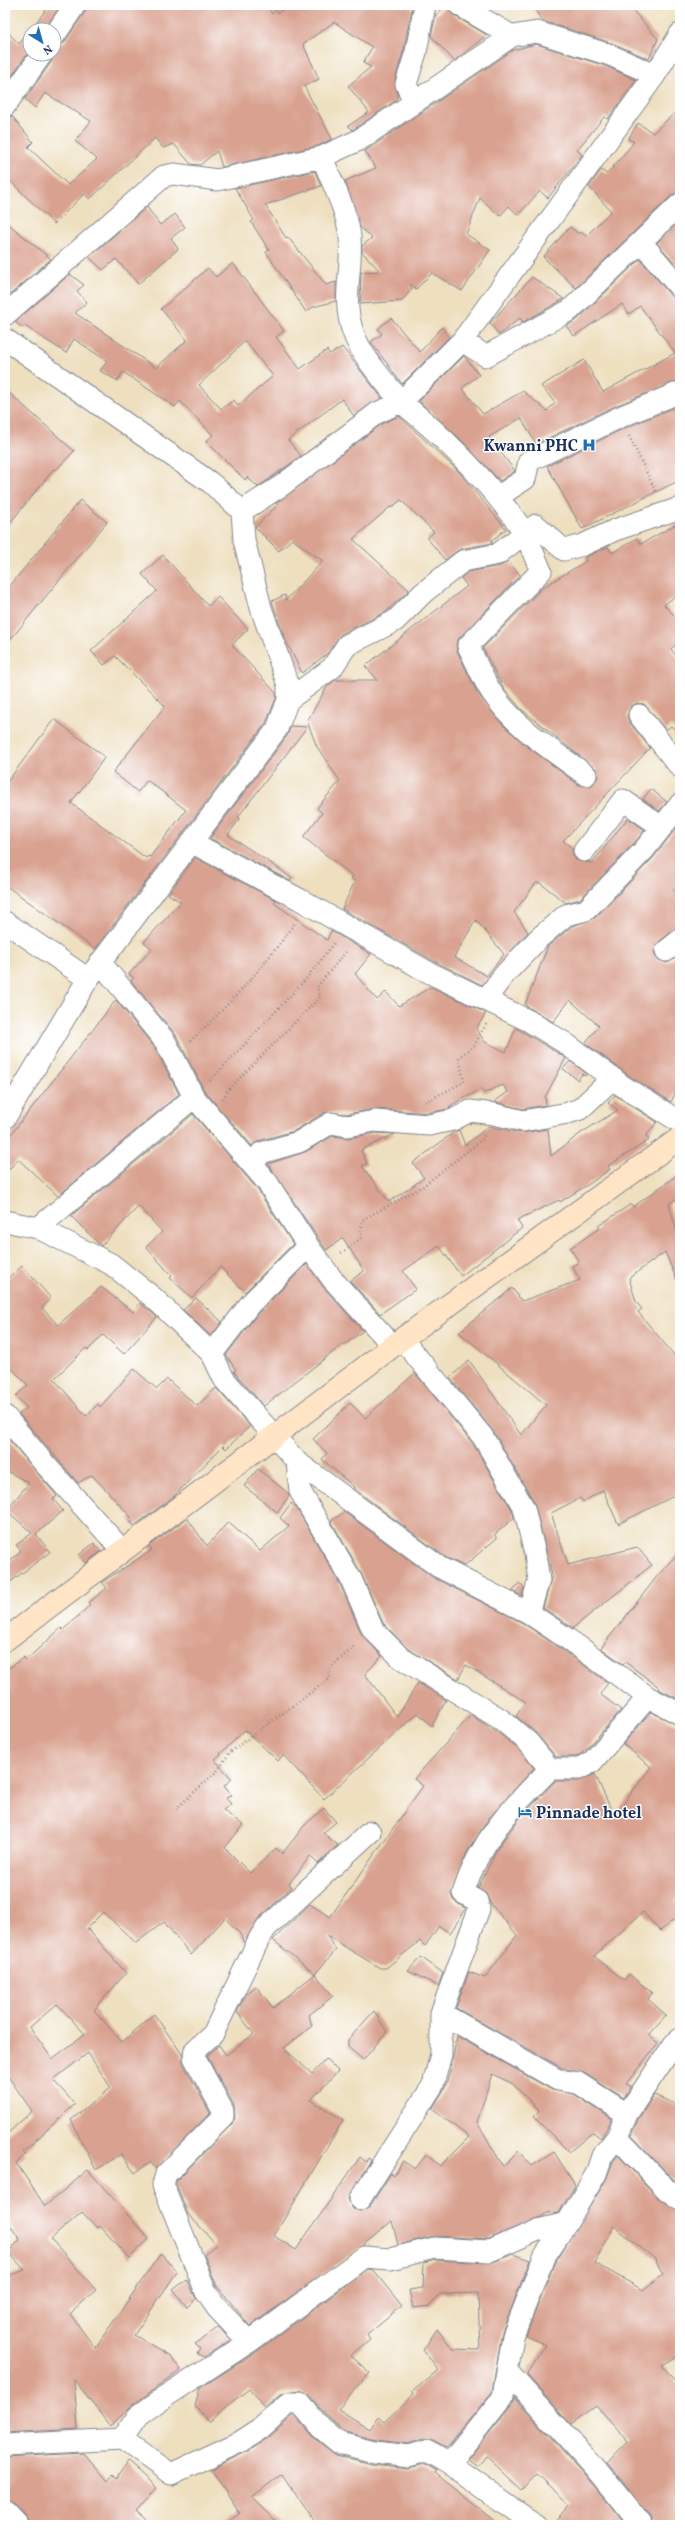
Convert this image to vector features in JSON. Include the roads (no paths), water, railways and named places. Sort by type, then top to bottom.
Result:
[{"type":"street","points":[[62,24],[75,5]]},
{"type":"street","points":[[414,102],[406,84],[416,52],[425,5]]},
{"type":"street","points":[[459,5],[512,36]]},
{"type":"street","points":[[5,315],[164,176],[174,174],[217,180],[322,157],[359,140],[512,36],[537,32],[610,55],[655,75]]},
{"type":"street","points":[[242,511],[281,486],[377,413],[400,402],[462,341],[655,75],[680,34]]},
{"type":"street","points":[[5,106],[36,62]]},
{"type":"street","points":[[322,157],[347,220],[350,239],[346,291],[353,332],[363,352],[400,402],[448,443],[499,496],[525,533],[541,571],[468,646],[491,692],[511,717],[536,739],[586,775]]},
{"type":"street","points":[[462,341],[486,356],[570,310],[642,244],[680,204]]},
{"type":"street","points":[[642,244],[680,288]]},
{"type":"street","points":[[5,339],[211,483],[242,511],[246,548],[261,608],[288,685],[288,700],[277,729],[193,843],[88,979],[5,1118]]},
{"type":"street","points":[[499,496],[526,479],[529,461],[620,417],[680,392]]},
{"type":"street","points":[[288,700],[332,668],[347,645],[395,620],[423,593],[463,561],[498,554],[536,525],[564,550],[583,545],[615,530],[675,513]]},
{"type":"street","points":[[639,715],[680,767]]},
{"type":"street","points":[[584,851],[623,800],[660,826]]},
{"type":"street","points":[[490,1003],[504,975],[539,938],[566,915],[586,910],[644,850],[660,826],[680,804]]},
{"type":"street","points":[[193,843],[308,904],[426,971],[529,1021],[565,1043],[613,1078],[680,1122]]},
{"type":"street","points":[[7,928],[88,979]]},
{"type":"street","points":[[100,962],[147,1017],[165,1041],[194,1097],[213,1116],[267,1182],[322,1266],[398,1343],[483,1437],[524,1508],[535,1554],[539,1580],[529,1613]]},
{"type":"street","points":[[253,1165],[261,1153],[299,1142],[331,1123],[347,1126],[375,1121],[429,1125],[453,1120],[470,1111],[489,1113],[523,1122],[568,1113],[580,1109],[613,1078]]},
{"type":"street","points":[[38,1228],[194,1097]]},
{"type":"street","points":[[5,1640],[122,1550],[398,1343],[680,1138]]},
{"type":"street","points":[[5,1221],[38,1228],[111,1264],[155,1299],[212,1354],[224,1379],[297,1462],[440,1567],[529,1613],[578,1646],[648,1697],[680,1714]]},
{"type":"street","points":[[212,1354],[250,1304],[308,1246]]},
{"type":"street","points":[[5,1416],[43,1462],[122,1550]]},
{"type":"street","points":[[297,1462],[300,1491],[351,1579],[373,1630],[401,1658],[502,1720],[528,1742],[550,1769]]},
{"type":"street","points":[[360,2199],[433,2085],[441,2054],[441,2013],[479,1909],[477,1902],[463,1893],[472,1866],[489,1838],[518,1802],[550,1769],[578,1769],[592,1762],[648,1697]]},
{"type":"street","points":[[249,2342],[217,2308],[206,2292],[163,2185],[163,2180],[166,2174],[223,2117],[223,2111],[194,2054],[195,2050],[213,2034],[259,1939],[266,1928],[370,1832]]},
{"type":"street","points":[[441,2013],[558,2080],[578,2083],[627,2114]]},
{"type":"street","points":[[450,2463],[503,2397],[513,2336],[544,2257],[567,2223],[596,2174],[602,2156],[617,2137],[627,2114],[674,2044],[680,2039]]},
{"type":"street","points":[[617,2137],[667,2190],[680,2199]]},
{"type":"street","points":[[122,2439],[138,2416],[195,2376],[249,2342],[364,2257],[390,2259],[434,2248],[490,2251],[538,2230],[567,2223]]},
{"type":"street","points":[[507,2371],[594,2467],[641,2525]]},
{"type":"street","points":[[5,2445],[122,2439],[171,2474],[240,2442],[260,2429],[289,2403],[294,2402],[300,2403],[321,2428],[339,2443],[375,2452],[409,2456],[426,2451],[450,2463],[471,2480],[537,2525]]},
{"type":"street","points":[[5,2512],[17,2525]]},
{"type":"place","name":"Kwanni PHC","points":[[589,445]]},
{"type":"place","name":"Pinnade hotel","points":[[525,1812]]}]
